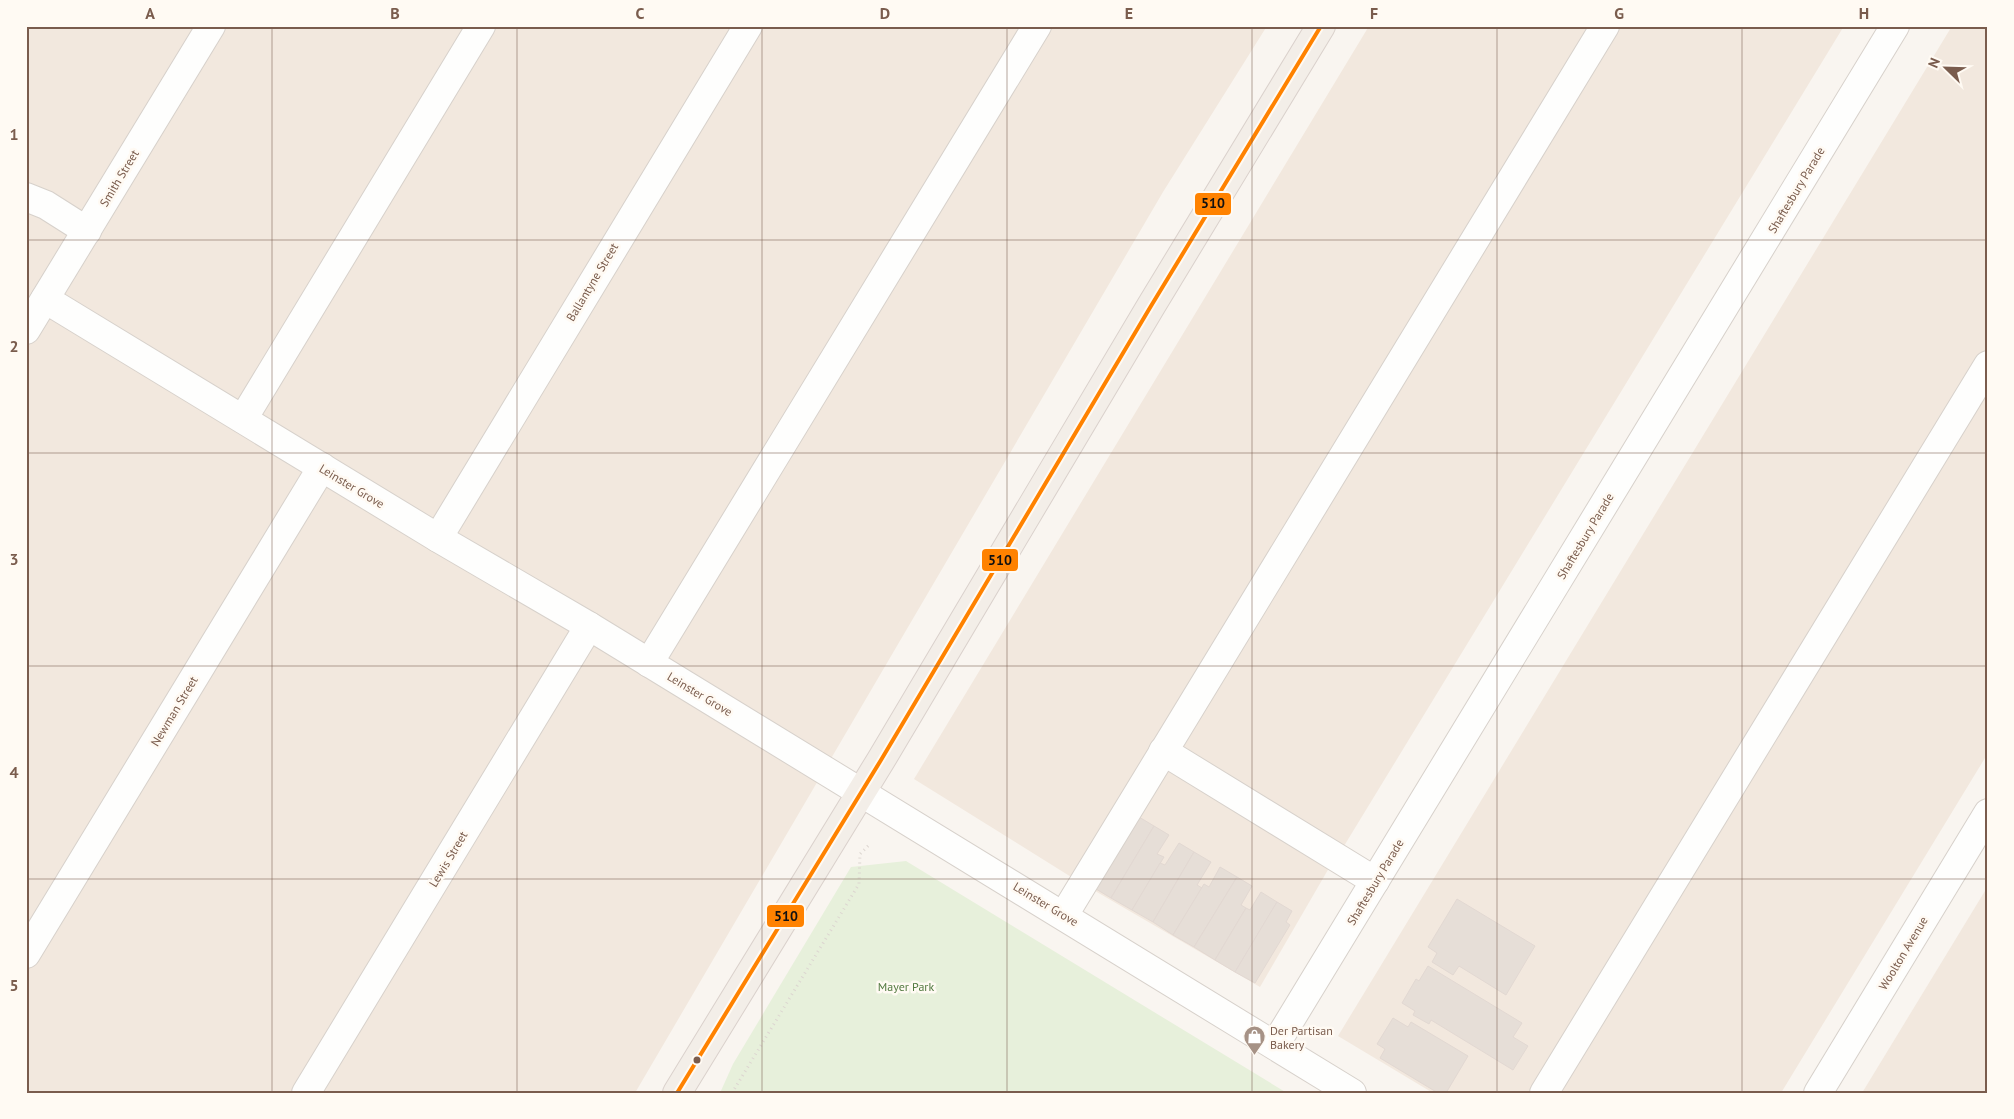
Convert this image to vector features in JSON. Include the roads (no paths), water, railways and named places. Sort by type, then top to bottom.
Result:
[{"type":"main road","points":[[677,1093],[861,793],[1146,314],[1321,26]]},
{"type":"street","name":"Smith Street","points":[[26,330],[211,26]]},
{"type":"street","points":[[243,419],[481,26]]},
{"type":"street","name":"Ballantyne Street","points":[[438,538],[748,26]]},
{"type":"street","points":[[649,663],[1037,26]]},
{"type":"street","points":[[1064,915],[1605,26]]},
{"type":"street","name":"Shaftesbury Parade","points":[[1275,1046],[1896,26]]},
{"type":"street","points":[[26,197],[46,206],[87,231]]},
{"type":"street","name":"Leinster Grove","points":[[45,299],[438,538],[589,626],[1352,1093]]},
{"type":"street","points":[[1544,1093],[1988,365]]},
{"type":"street","name":"Newman Street","points":[[26,954],[322,467]]},
{"type":"street","name":"Lewis Street","points":[[306,1093],[589,626]]},
{"type":"street","points":[[1163,751],[1375,881]]},
{"type":"street","name":"Woolton Avenue","points":[[1818,1093],[1988,813]]},
{"type":"place","name":"Der Partisan Bakery","points":[[1254,1056]]},
{"type":"park label","name":"Mayer Park","points":[[906,986]]}]
